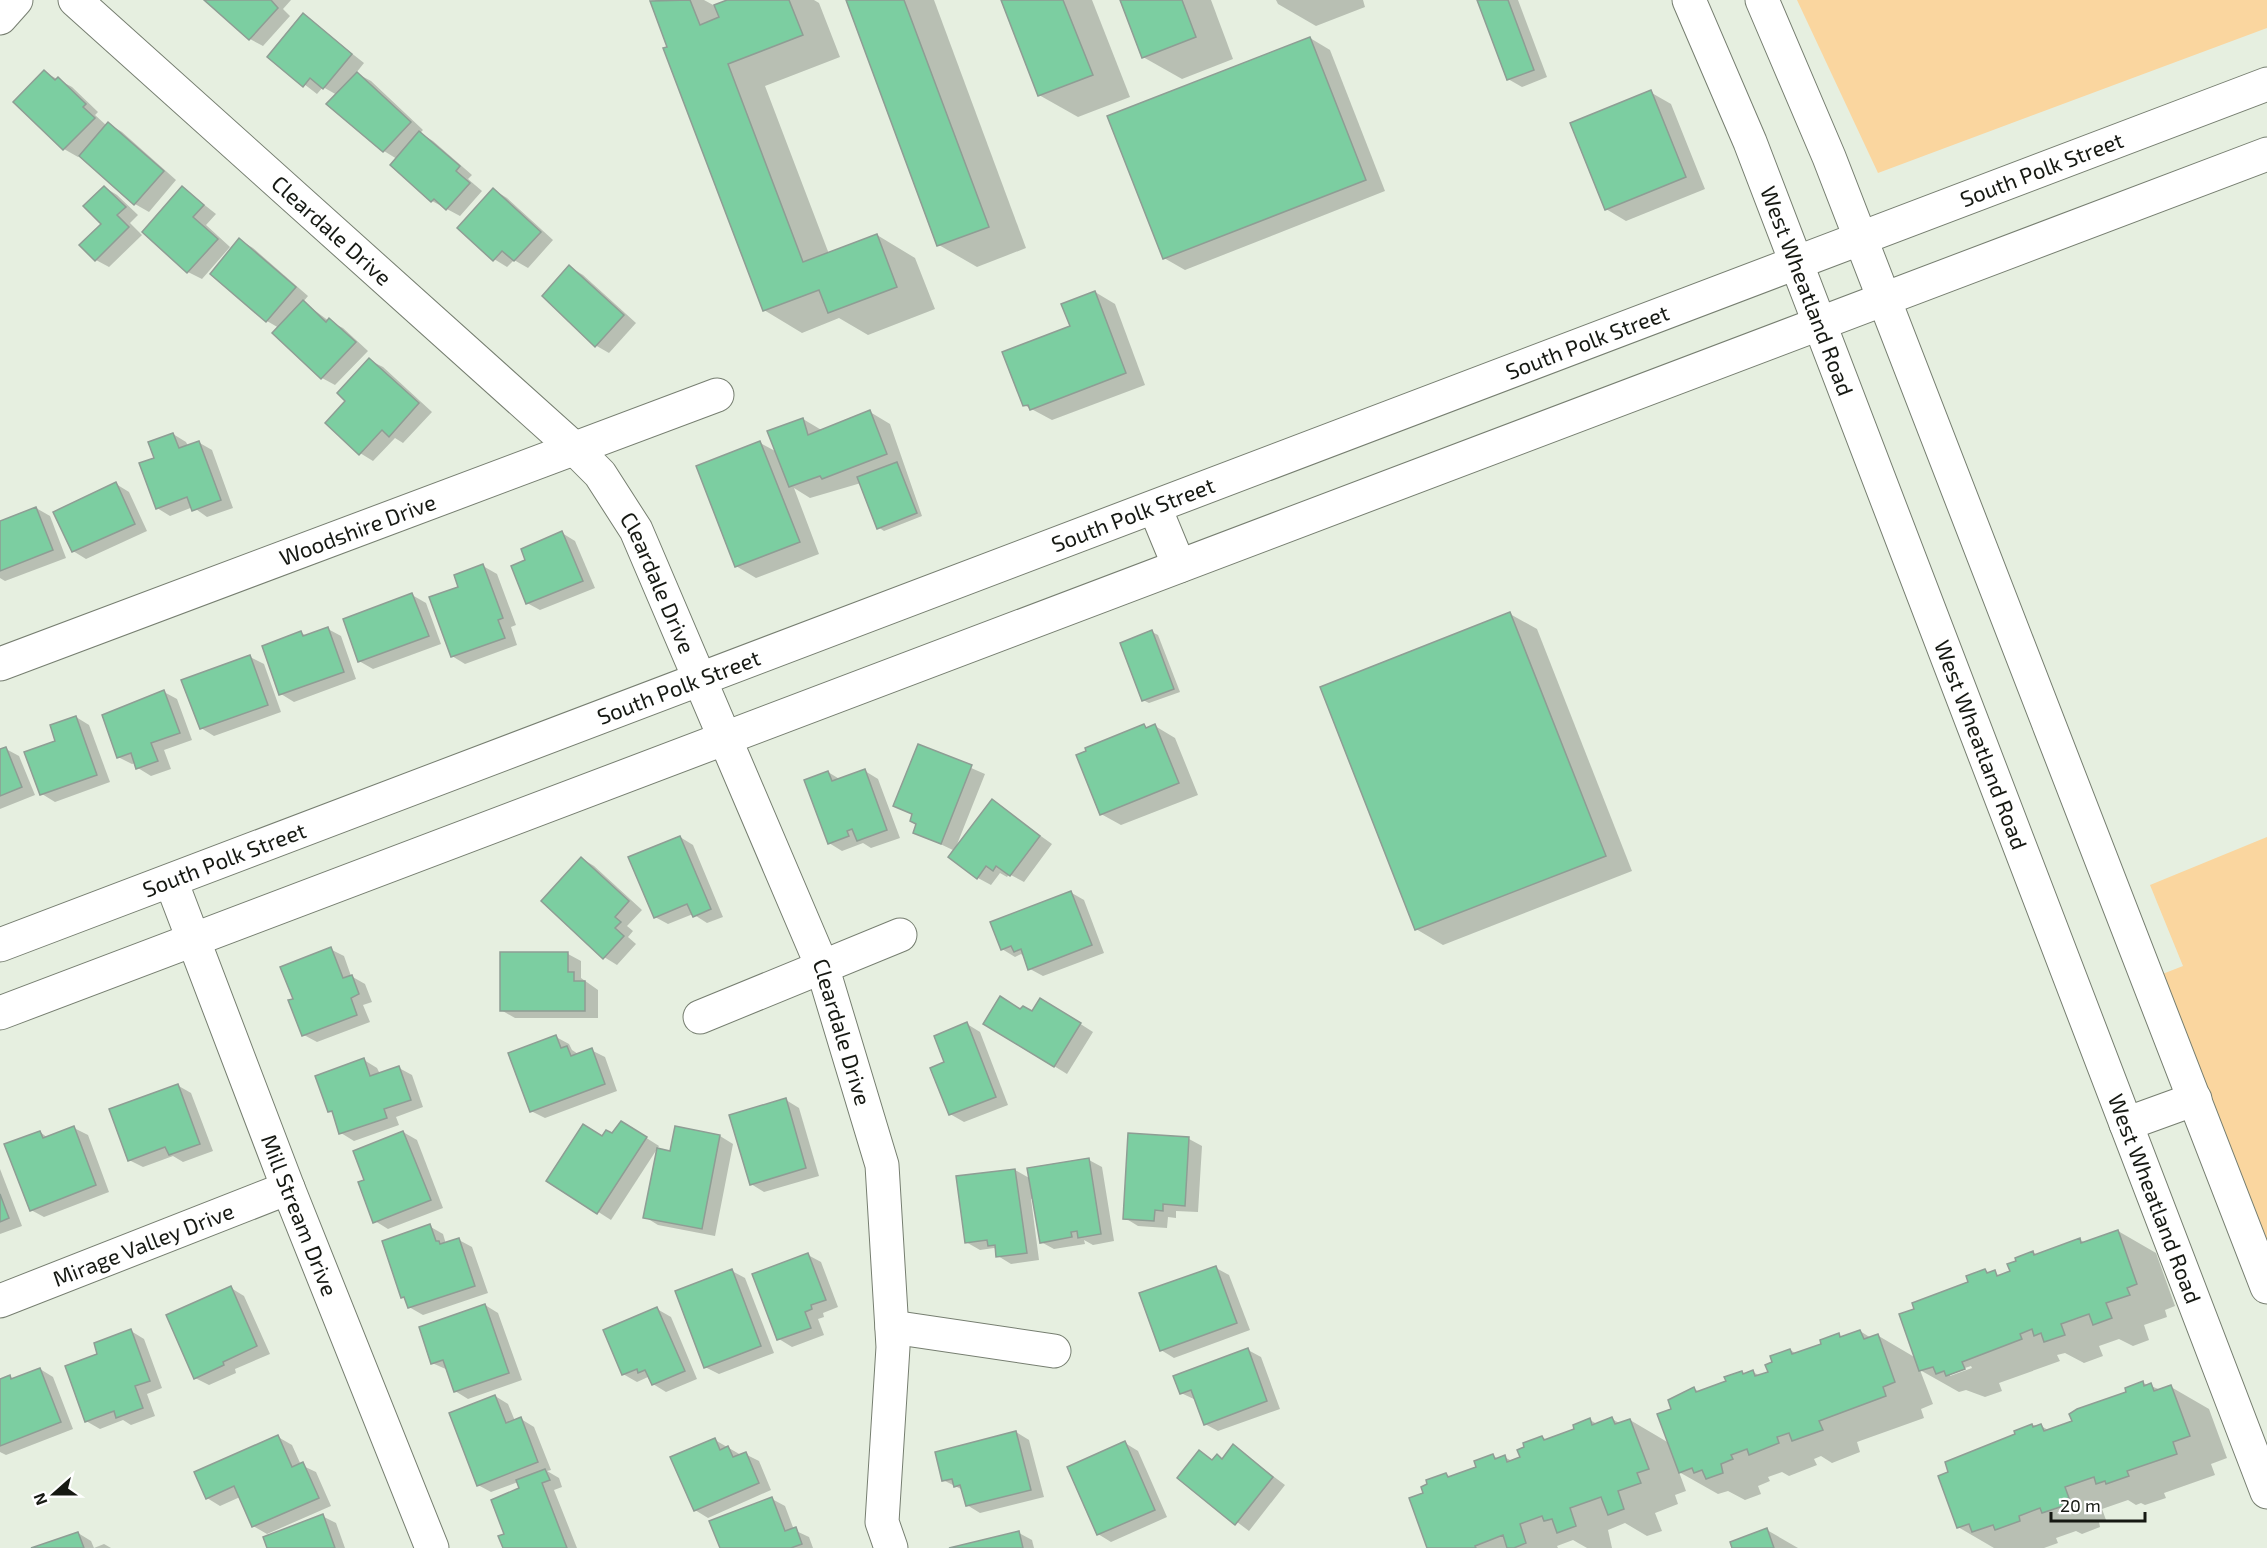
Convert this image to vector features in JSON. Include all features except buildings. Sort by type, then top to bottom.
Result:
[{"type":"main road","points":[[0,18],[16,0]]},
{"type":"main road","name":"Cleardale Drive","points":[[75,0],[575,448],[600,474],[636,530],[701,680],[723,739],[822,966],[882,1165],[893,1347],[882,1521],[891,1548]]},
{"type":"main road","name":"West Wheatland Road","points":[[1689,0],[1750,142],[2267,1492]]},
{"type":"main road","points":[[1762,0],[1861,240],[2267,1287]]},
{"type":"main road","name":"South Polk Street","points":[[0,945],[1797,265],[2267,84]]},
{"type":"main road","points":[[0,1013],[2267,154]]},
{"type":"main road","name":"Woodshire Drive","points":[[0,664],[717,395]]},
{"type":"main road","points":[[1155,508],[1179,566]]},
{"type":"main road","name":"Mill Stream Drive","points":[[171,880],[288,1188],[432,1548]]},
{"type":"main road","points":[[700,1017],[900,935]]},
{"type":"main road","points":[[2126,1124],[2194,1099]]},
{"type":"main road","name":"Mirage Valley Drive","points":[[0,1301],[288,1188]]},
{"type":"main road","points":[[892,1327],[1054,1352]]},
{"type":"shaded area","points":[[1797,0],[2267,0],[2267,28],[1878,173]]},
{"type":"shaded area","points":[[2267,837],[2267,1259],[2147,980],[2183,966],[2150,885]]}]
